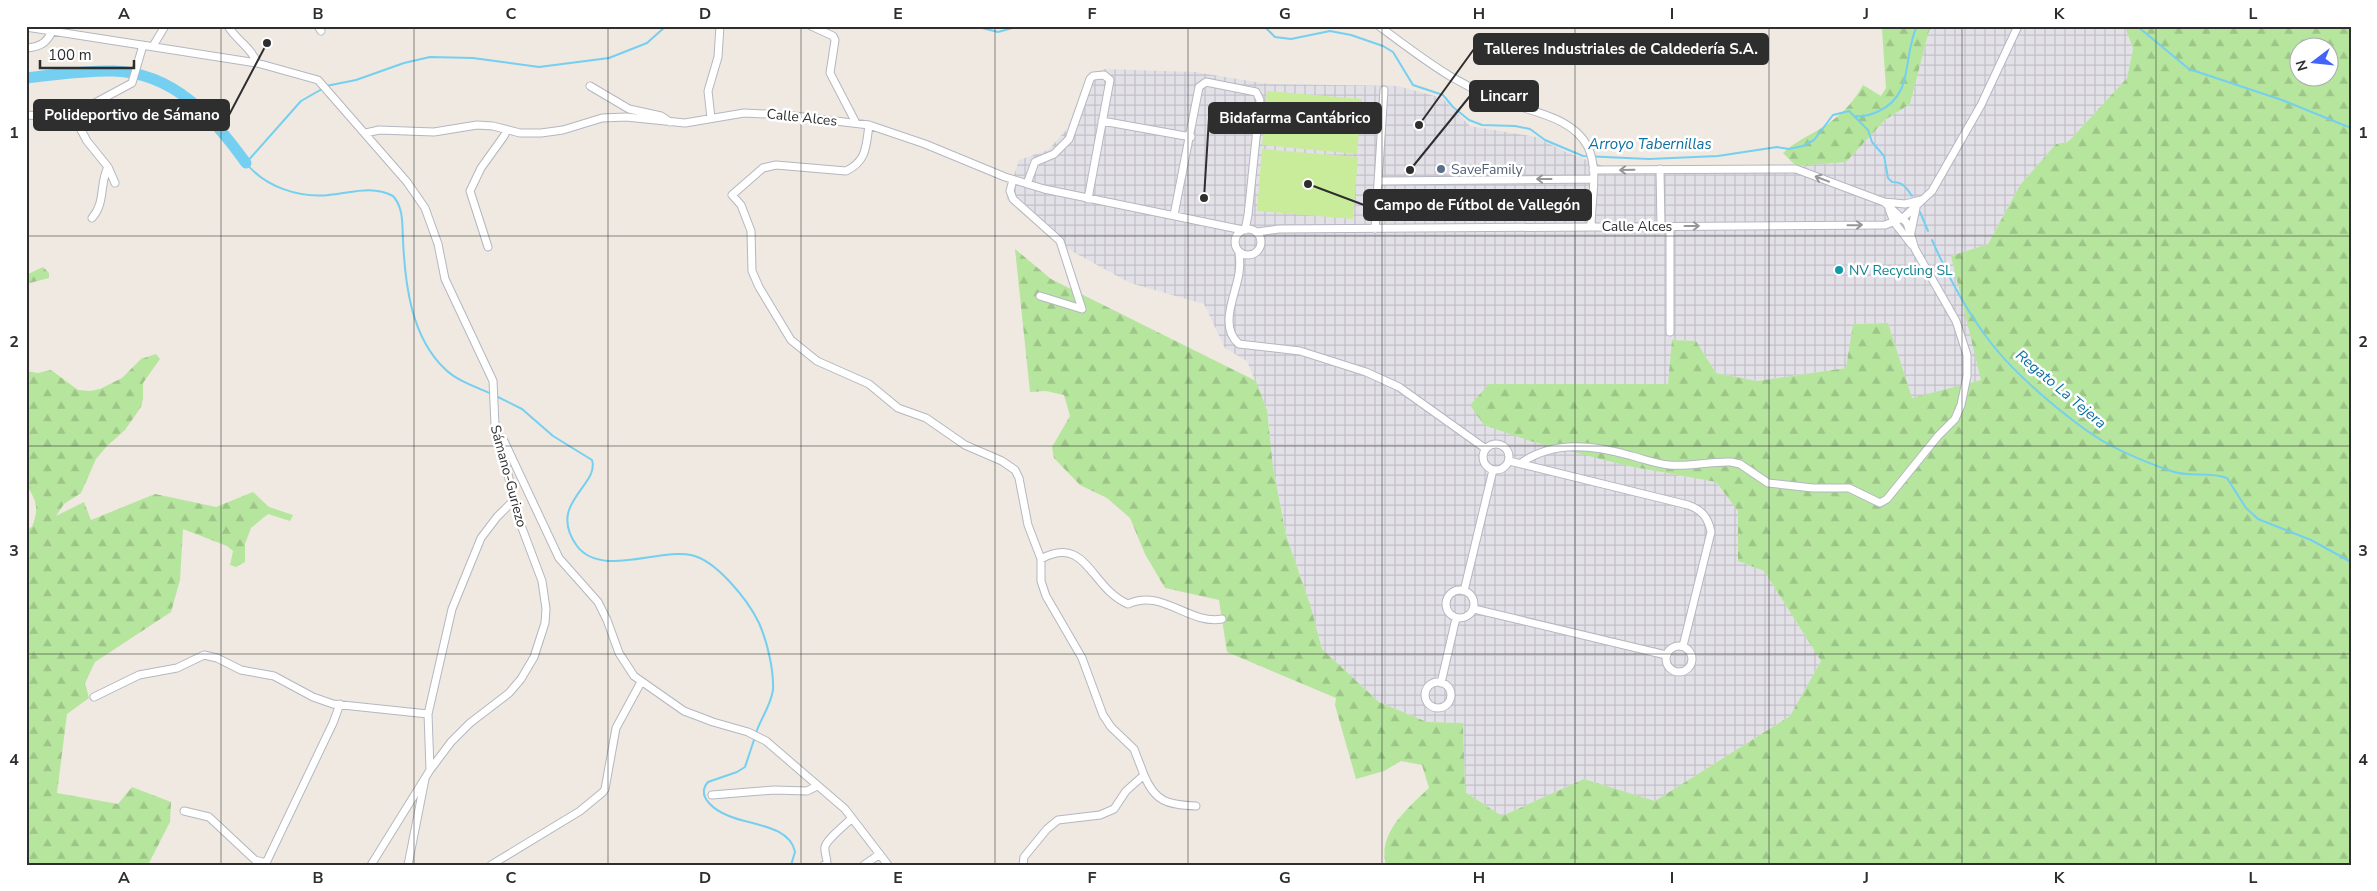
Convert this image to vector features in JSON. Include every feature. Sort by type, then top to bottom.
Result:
[{"type":"street","points":[[153,46],[165,26]]},
{"type":"street","points":[[228,26],[236,38],[252,54],[257,63]]},
{"type":"street","points":[[711,118],[708,91],[718,57],[720,26]]},
{"type":"street","points":[[811,26],[833,36],[835,40],[830,73],[856,123]]},
{"type":"street","points":[[1379,26],[1453,80],[1473,90],[1546,114],[1566,124],[1588,146],[1592,162],[1591,227]]},
{"type":"street","name":"Calle Alces","points":[[366,133],[379,130],[434,132],[477,125],[541,133],[563,130],[602,118],[626,117],[685,123],[763,112],[869,125],[925,144],[1027,184],[1088,199],[1249,230],[1885,225],[1903,218],[1916,208],[1935,187],[1981,105],[2018,26]]},
{"type":"street","name":"Sámano-Guriezo","points":[[26,27],[53,29],[257,63],[311,78],[325,87],[366,133],[407,182],[425,208],[438,244],[445,279],[489,370],[494,389],[497,434],[514,500],[544,594],[545,623],[534,657],[521,679],[509,693],[460,732],[430,770],[371,865]]},
{"type":"street","points":[[26,48],[42,46],[53,29]]},
{"type":"street","points":[[26,114],[74,117],[80,115],[91,105],[127,87],[134,78],[143,45]]},
{"type":"street","points":[[1027,184],[1035,162],[1054,154],[1069,139],[1090,79],[1104,76],[1110,80],[1088,199]]},
{"type":"street","points":[[1174,215],[1202,84],[1206,82],[1248,91],[1259,95],[1248,215],[1249,230],[1261,241]]},
{"type":"street","points":[[590,86],[629,109],[662,116],[670,122]]},
{"type":"street","points":[[1375,229],[1384,90]]},
{"type":"street","points":[[74,117],[87,141],[108,167],[115,183]]},
{"type":"street","points":[[1102,121],[1191,137]]},
{"type":"street","points":[[869,125],[867,149],[856,167],[846,171],[776,165],[764,168],[732,195],[747,217],[751,231],[752,272],[759,287],[792,340],[817,361],[869,384],[898,408],[926,418],[965,444],[1002,461],[1014,470],[1019,478],[1028,525],[1042,560],[1042,581],[1046,596],[1084,664],[1103,715],[1110,727],[1134,749],[1149,786],[1157,797],[1167,803],[1196,806]]},
{"type":"street","points":[[488,247],[470,191],[506,130]]},
{"type":"street","points":[[92,218],[100,204],[104,175],[108,167]]},
{"type":"street","points":[[1660,169],[1666,226],[1670,332]]},
{"type":"street","points":[[1593,170],[1796,169],[1884,202],[1905,204],[1926,198]]},
{"type":"street","points":[[1379,181],[1593,179]]},
{"type":"street","points":[[1013,180],[1010,191],[1013,199],[1060,241],[1082,309],[1040,296]]},
{"type":"street","points":[[1884,202],[1903,218],[1915,249]]},
{"type":"street","points":[[1521,463],[1533,455],[1548,450],[1573,446],[1592,446],[1671,466],[1731,462],[1740,464],[1768,483],[1813,488],[1849,488],[1880,503],[1887,499],[1938,436],[1955,419],[1961,405],[1967,376],[1967,355],[1956,321],[1915,249],[1894,222],[1892,213],[1884,202]]},
{"type":"street","points":[[1911,235],[1916,208]]},
{"type":"street","points":[[1227,225],[1236,237],[1235,247],[1239,253],[1240,271],[1228,321],[1230,334],[1239,344],[1300,350],[1366,372],[1399,387],[1486,449]]},
{"type":"street","points":[[1240,271],[1249,256],[1258,251],[1261,241],[1279,229]]},
{"type":"street","points":[[1236,237],[1249,230]]},
{"type":"street","points":[[1239,253],[1249,256]]},
{"type":"street","points":[[497,434],[504,441],[559,558],[598,602],[619,653],[628,668],[641,682],[684,711],[712,722],[759,736],[817,786],[834,798],[888,865]]},
{"type":"street","points":[[1491,444],[1502,444],[1509,452],[1509,461],[1502,469],[1493,470],[1484,462],[1483,455],[1491,444]]},
{"type":"street","points":[[1509,461],[1688,505],[1703,513],[1709,522],[1711,532],[1683,646]]},
{"type":"street","points":[[1464,591],[1493,470]]},
{"type":"street","points":[[430,770],[428,714],[452,609],[474,551],[487,528],[514,500]]},
{"type":"street","points":[[1042,560],[1055,552],[1067,551],[1079,556],[1100,583],[1116,599],[1128,604],[1140,599],[1162,602],[1202,620],[1222,619]]},
{"type":"street","points":[[1464,591],[1473,598],[1474,608],[1467,617],[1456,618],[1448,611],[1447,600],[1454,592],[1464,591]]},
{"type":"street","points":[[1474,608],[1666,656]]},
{"type":"street","points":[[1441,683],[1456,618]]},
{"type":"street","points":[[1683,646],[1690,651],[1692,657],[1690,666],[1685,671],[1678,672],[1669,668],[1666,656],[1672,647],[1683,646]]},
{"type":"street","points":[[94,697],[139,676],[177,668],[204,655],[217,658],[241,670],[274,676],[322,701],[428,714]]},
{"type":"street","points":[[492,865],[580,811],[603,792],[616,728],[641,682]]},
{"type":"street","points":[[184,811],[209,817],[256,860],[266,863],[333,723],[340,704]]},
{"type":"street","points":[[1023,865],[1024,857],[1058,820],[1100,816],[1114,809],[1126,791],[1144,775]]},
{"type":"street","points":[[408,865],[425,778]]},
{"type":"street","points":[[712,795],[774,790],[807,791],[817,786]]},
{"type":"street","points":[[824,865],[827,863],[824,850],[825,844],[852,818]]},
{"type":"street","points":[[864,865],[880,854]]},
{"type":"shaded area","points":[[1933,26],[2125,26],[2133,49],[2127,78],[2068,142],[2056,144],[2020,185],[1988,244],[1951,256],[1982,380],[1912,399],[1888,323],[1853,324],[1847,368],[1757,381],[1716,373],[1696,341],[1673,340],[1669,384],[1489,384],[1628,466],[1716,482],[1738,511],[1738,561],[1764,571],[1821,661],[1790,716],[1655,801],[1584,779],[1502,816],[1465,792],[1463,723],[1427,722],[1379,702],[1322,649],[1310,604],[1286,535],[1273,467],[1267,410],[1247,361],[1225,348],[1204,304],[1130,283],[1057,243],[1006,199],[1019,160],[1048,150],[1067,129],[1089,74],[1105,69],[1195,72],[1268,84],[1398,86],[1442,98],[1470,126],[1536,137],[1568,153],[1603,166],[1663,168],[1796,166],[1846,161],[1885,120],[1910,104],[1929,31]]},
{"type":"green space","points":[[1885,26],[1933,26],[1929,31],[1910,104],[1885,120],[1846,162],[1796,166],[1783,153],[1839,115],[1853,101],[1863,85],[1881,96],[1886,88],[1882,30]]},
{"type":"green space","points":[[2125,26],[2351,26],[2351,865],[1386,865],[1384,853],[1390,832],[1396,822],[1429,788],[1422,765],[1401,761],[1384,771],[1356,779],[1335,705],[1336,698],[1227,652],[1219,600],[1165,588],[1145,554],[1130,518],[1107,498],[1080,485],[1054,458],[1052,447],[1070,416],[1064,395],[1046,391],[1030,392],[1015,249],[1051,279],[1256,381],[1267,410],[1273,467],[1286,535],[1310,604],[1322,649],[1379,702],[1427,722],[1463,723],[1465,792],[1502,816],[1584,779],[1655,801],[1790,716],[1821,661],[1764,571],[1738,561],[1738,511],[1716,482],[1628,466],[1530,441],[1484,425],[1470,405],[1489,384],[1668,384],[1672,340],[1696,341],[1716,373],[1757,381],[1846,368],[1853,324],[1888,323],[1912,398],[1981,380],[1951,256],[1988,244],[2020,185],[2056,144],[2068,142],[2127,78],[2133,49]]},
{"type":"green space","points":[[1267,91],[1362,99],[1357,154],[1262,145]]},
{"type":"green space","points":[[1262,149],[1358,157],[1353,219],[1257,211]]},
{"type":"green space","points":[[43,267],[49,273],[49,278],[26,284],[26,275]]},
{"type":"green space","points":[[156,354],[160,359],[143,383],[141,407],[125,430],[96,459],[81,493],[64,504],[56,516],[84,502],[91,520],[155,494],[216,507],[253,492],[269,507],[293,515],[290,521],[268,514],[251,528],[245,544],[245,562],[236,567],[230,565],[233,551],[227,546],[183,529],[180,580],[171,612],[95,662],[85,683],[89,698],[67,714],[57,793],[118,804],[132,787],[171,802],[170,822],[148,865],[26,865],[26,529],[32,527],[36,508],[29,489],[26,491],[26,371],[38,373],[51,370],[78,390],[90,391],[100,389],[122,378],[141,359]]},
{"type":"waterway","name":"Arroyo Tabernillas","points":[[326,86],[356,80],[404,63],[430,57],[473,58],[539,67],[609,58],[647,43],[666,26]]},
{"type":"waterway","name":"Arroyo Tabernillas","points":[[974,26],[998,32],[1020,26]]},
{"type":"waterway","name":"Arroyo Tabernillas","points":[[1264,26],[1275,37],[1291,39],[1330,31],[1351,35],[1383,46],[1393,52],[1413,85],[1443,95],[1453,107],[1469,120],[1482,125],[1515,126],[1530,129],[1545,140],[1583,156],[1649,159],[1718,156],[1777,147],[1789,149],[1803,146],[1814,140],[1833,115],[1849,111],[1868,130],[1872,142],[1884,156],[1888,178],[1892,182],[1904,186],[1912,196]]},
{"type":"waterway","points":[[1856,116],[1868,115],[1879,111],[1890,104],[1898,95],[1903,85],[1917,26]]},
{"type":"waterway","points":[[2137,26],[2189,69],[2282,100],[2351,128]]},
{"type":"waterway","points":[[26,78],[81,72],[114,71],[136,74],[155,80],[190,100],[206,114],[246,163]]},
{"type":"waterway","points":[[322,89],[301,101],[246,163],[263,179],[295,193],[329,195],[369,190],[393,196],[397,201],[402,217],[408,292],[417,326],[424,342],[445,369],[455,377],[492,394]]},
{"type":"waterway","name":"Regato La Tejera","points":[[1920,212],[1928,231]]},
{"type":"waterway","name":"Regato La Tejera","points":[[1932,240],[1957,291],[1988,339],[2011,366],[2072,420],[2109,445],[2153,465],[2178,473],[2213,475],[2227,478],[2246,508],[2258,519],[2311,540],[2351,562]]},
{"type":"waterway","points":[[496,396],[522,409],[553,436],[592,460],[589,478],[570,507],[567,518],[569,531],[577,546],[588,555],[601,560],[631,560],[678,554],[701,558],[721,573],[747,603],[759,623],[765,638],[772,674],[772,696],[756,733]]},
{"type":"waterway","points":[[755,737],[745,767],[737,772],[708,782],[704,793],[709,803],[724,814],[768,827],[785,836],[792,843],[795,852],[791,865]]},
{"type":"place","name":"Polideportivo de Sámano","points":[[267,43]]},
{"type":"place","name":"Talleres Industriales de Caldedería S.A.","points":[[1419,125]]},
{"type":"place","name":"SaveFamily","points":[[1441,169]]},
{"type":"place","name":"Lincarr","points":[[1410,170]]},
{"type":"place","name":"Campo de Fútbol de Vallegón","points":[[1308,184]]},
{"type":"place","name":"Bidafarma Cantábrico","points":[[1204,198]]},
{"type":"place","name":"NV Recycling SL","points":[[1839,270]]}]
